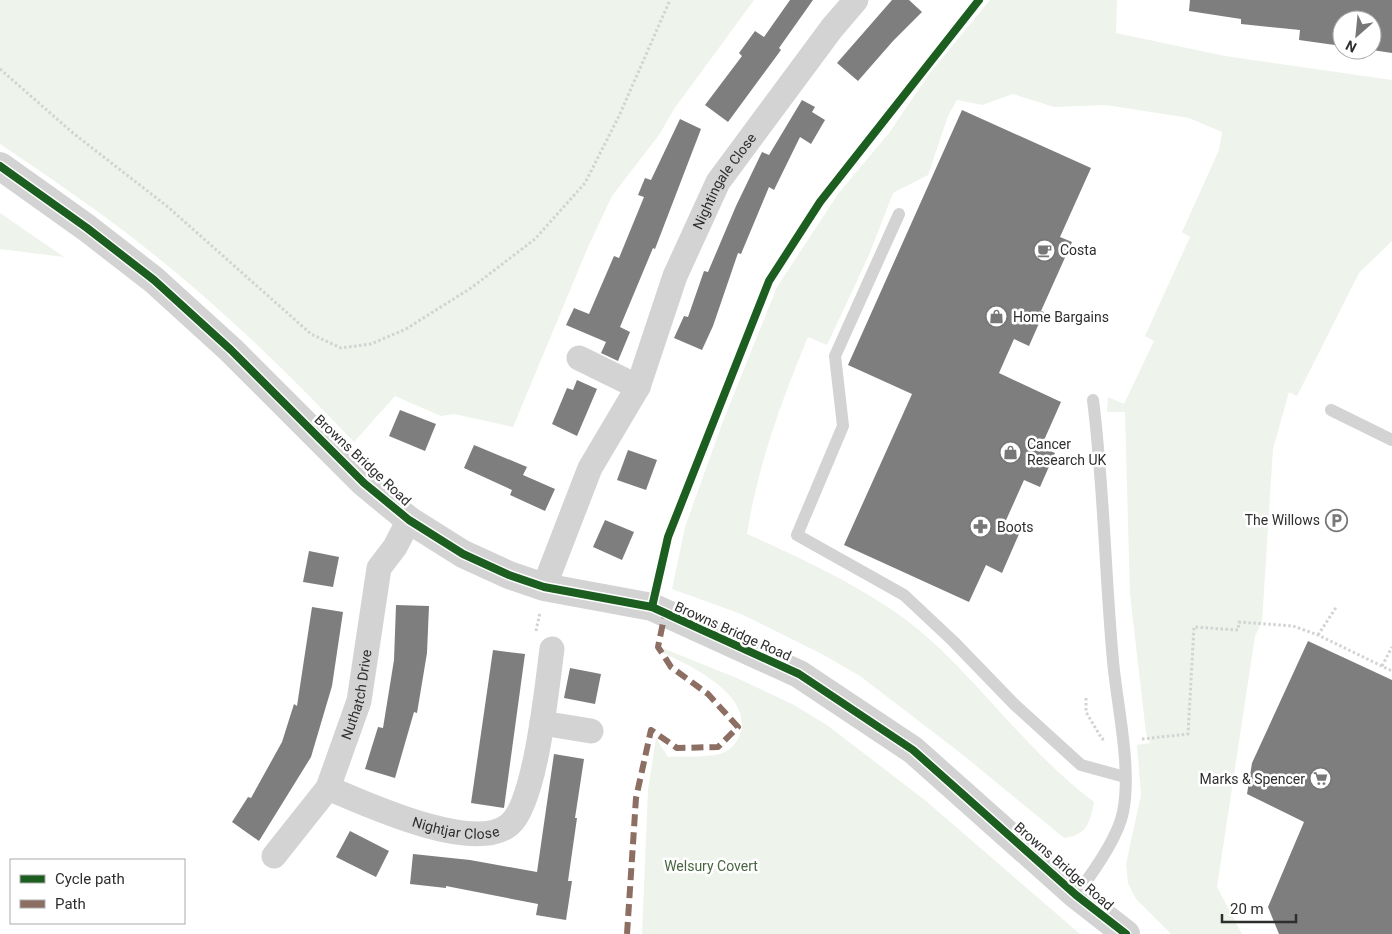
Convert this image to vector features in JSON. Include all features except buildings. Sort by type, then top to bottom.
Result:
[{"type":"street","name":"Nightingale Close","points":[[544,587],[590,468],[638,387],[675,276],[718,182],[832,28],[856,0]]},
{"type":"street","name":"Browns Bridge Road","points":[[0,166],[73,218],[154,280],[258,375],[364,483],[409,520],[437,539],[483,564],[544,587],[652,607],[799,674],[913,750],[1076,894],[1126,934]]},
{"type":"street","points":[[579,358],[638,387]]},
{"type":"street","name":"Nuthatch Drive","points":[[274,856],[328,788],[359,701],[379,568],[395,547],[409,520]]},
{"type":"street","name":"Nightjar Close","points":[[328,788],[400,818],[440,829],[483,834],[509,826],[522,808],[542,723],[552,649]]},
{"type":"street","points":[[542,723],[591,731]]},
{"type":"lane","points":[[899,214],[834,356],[843,426],[797,535],[904,595],[953,640],[1015,705],[1081,765],[1125,777]]},
{"type":"lane","points":[[1076,894],[1102,859],[1123,813],[1125,777],[1113,660],[1100,458],[1092,400]]},
{"type":"lane","points":[[1331,410],[1392,440]]},
{"type":"path","points":[[0,69],[73,133],[168,207],[311,334],[341,348],[371,344],[406,329],[471,288],[535,239],[585,183],[619,116],[670,0]]},
{"type":"path","points":[[544,587],[535,638],[552,649]]},
{"type":"path","points":[[1318,635],[1337,606]]},
{"type":"path","points":[[1153,737],[1188,734],[1194,627],[1238,630],[1239,622],[1293,626],[1318,635],[1392,671]]},
{"type":"path","points":[[1382,666],[1392,647]]},
{"type":"green space","points":[[0,0],[754,0],[674,109],[659,135],[612,196],[588,247],[513,427],[454,414],[441,416],[395,396],[354,442],[262,349],[213,304],[143,246],[0,144]]},
{"type":"green space","points":[[990,0],[1117,0],[1116,33],[1225,56],[1392,80],[1392,241],[1359,273],[1297,396],[1289,392],[1273,449],[1262,622],[1255,636],[1217,887],[1242,934],[1171,934],[1136,899],[1128,883],[1126,864],[1141,795],[1137,745],[1150,743],[1146,733],[1130,594],[1125,412],[1107,412],[1108,397],[1124,404],[1154,341],[1145,336],[1190,237],[1182,232],[1219,150],[1222,132],[1189,118],[1106,105],[1054,107],[1013,94],[982,105],[957,100],[948,116],[928,175],[893,193],[869,255],[827,345],[808,337],[764,458],[752,508],[747,534],[796,556],[871,596],[894,611],[936,645],[1052,766],[1094,802],[1089,822],[1083,831],[1064,838],[963,755],[860,676],[822,654],[741,614],[672,589],[685,527],[723,421],[777,287],[838,194],[889,133],[929,74]]},
{"type":"green space","points":[[0,213],[64,257],[0,249]]},
{"type":"green space","name":"Welsury Covert","points":[[660,647],[739,679],[794,705],[827,725],[926,801],[1080,934],[642,934],[648,790],[656,738],[668,757],[706,756],[720,754],[731,748],[741,731],[741,717],[736,704],[726,692],[700,672],[659,651]]},
{"type":"marked path","points":[[627,934],[636,798],[651,730],[677,748],[718,747],[738,727],[708,694],[671,667],[658,647],[665,613]]},
{"type":"cycle path","points":[[652,607],[668,537],[769,281],[820,202],[979,0]]},
{"type":"cycle path","points":[[0,166],[87,228],[154,280],[231,350],[364,483],[409,520],[463,554],[509,575],[544,587],[652,607],[799,674],[913,750],[1076,895],[1126,934]]},
{"type":"place","name":"Costa","points":[[1044,250]]},
{"type":"place","name":"Home Bargains","points":[[997,317]]},
{"type":"place","name":"Cancer Research UK","points":[[1011,452]]},
{"type":"place","name":"The Willows","points":[[1336,520]]},
{"type":"place","name":"Boots","points":[[981,527]]},
{"type":"place","name":"Marks & Spencer","points":[[1321,779]]}]
